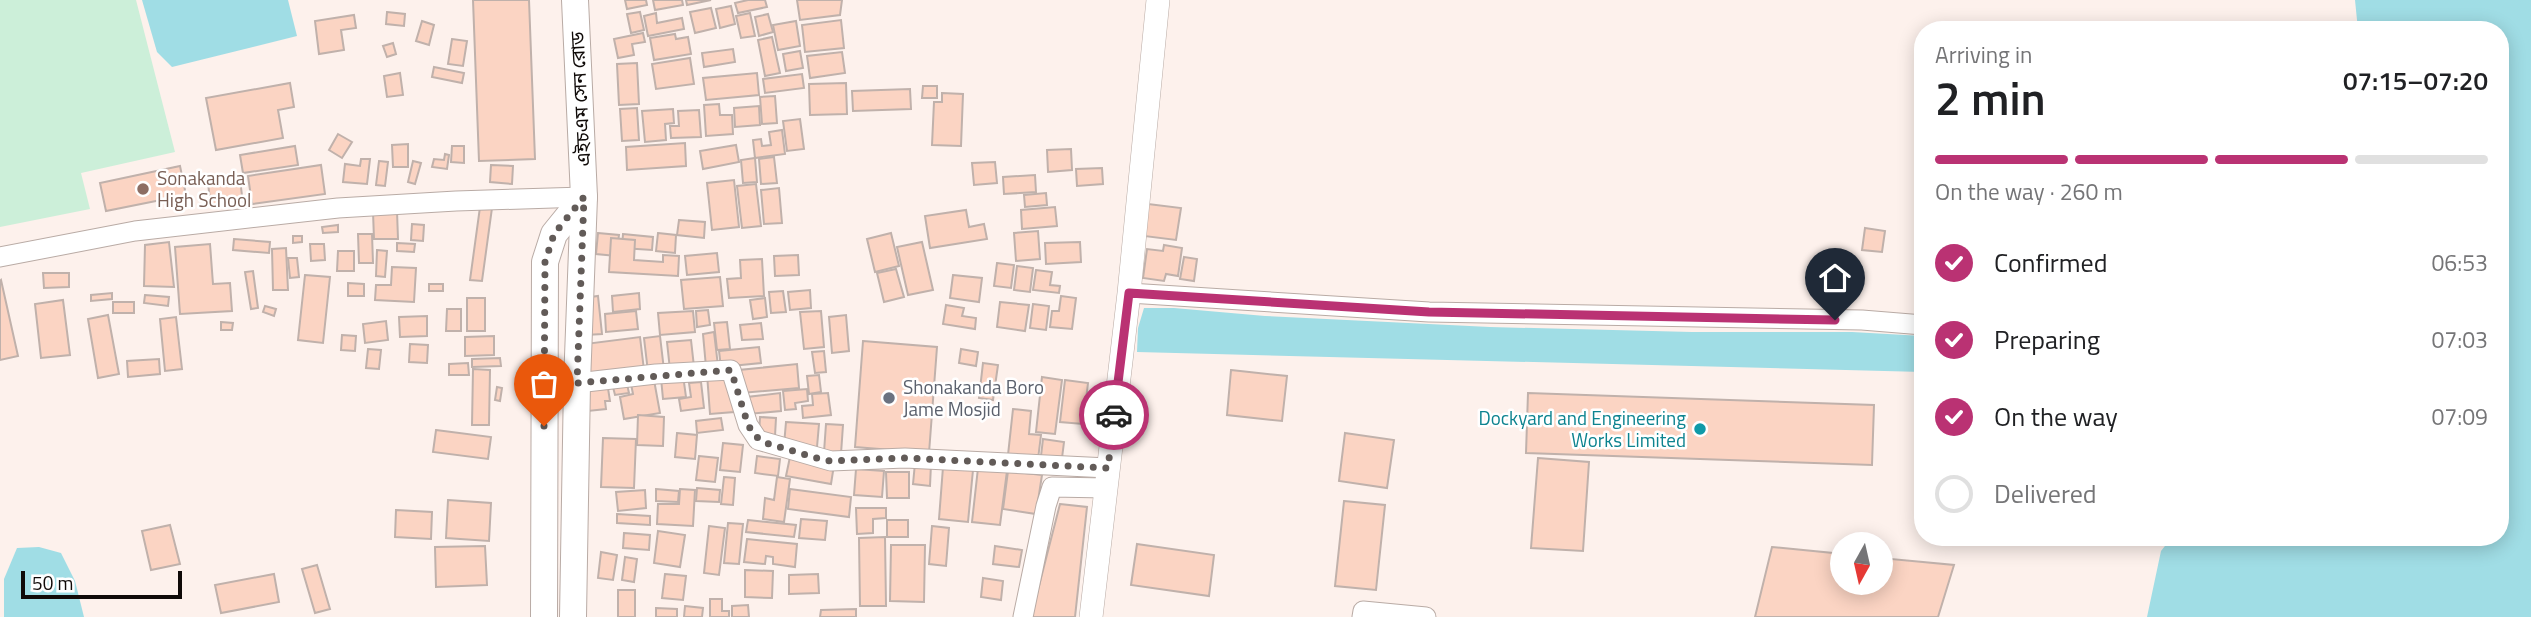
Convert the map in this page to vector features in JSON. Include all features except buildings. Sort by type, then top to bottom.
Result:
[{"type":"main road","name":"এইচএম সেন রোড","points":[[573,617],[577,383],[584,197],[575,0]]},
{"type":"main road","points":[[544,617],[545,262],[554,234],[584,197]]},
{"type":"street","points":[[1091,617],[1129,293],[1158,0]]},
{"type":"street","points":[[0,257],[135,231],[338,208],[584,197]]},
{"type":"street","points":[[1129,293],[1429,312],[1862,320],[1914,324]]},
{"type":"street","points":[[577,383],[731,370],[748,425],[755,436],[766,443],[820,459],[831,461],[905,458],[1107,478]]},
{"type":"street","points":[[1023,617],[1052,487],[1107,478]]},
{"type":"street","points":[[1362,617],[1363,611],[1426,617]]},
{"type":"green space","points":[[0,0],[136,0],[175,152],[81,173],[90,209],[0,227]]},
{"type":"water","points":[[142,0],[288,0],[297,36],[172,67],[157,52]]},
{"type":"water","points":[[2355,0],[2531,0],[2531,617],[2147,617],[2161,551],[2165,546],[2509,546],[2509,21],[2357,21]]},
{"type":"water","points":[[1144,308],[1174,308],[1265,316],[1490,327],[1692,332],[1852,332],[1914,335],[1914,372],[1137,352],[1138,328]]},
{"type":"water","points":[[39,547],[61,553],[75,581],[84,617],[4,617],[4,579],[17,548]]},
{"type":"way so far","points":[[544,426],[545,262],[554,234],[584,197],[577,383],[656,374],[731,370],[748,425],[758,440],[831,461],[905,458],[1108,468],[1114,415]]},
{"type":"place","name":"Sonakanda High School","points":[[143,189]]},
{"type":"place","name":"Shonakanda Boro Jame Mosjid","points":[[889,398]]},
{"type":"place","name":"Dockyard and Engineering Works Limited","points":[[1700,429]]},
{"type":"route","points":[[1114,415],[1129,293],[1429,312],[1835,320]]}]
